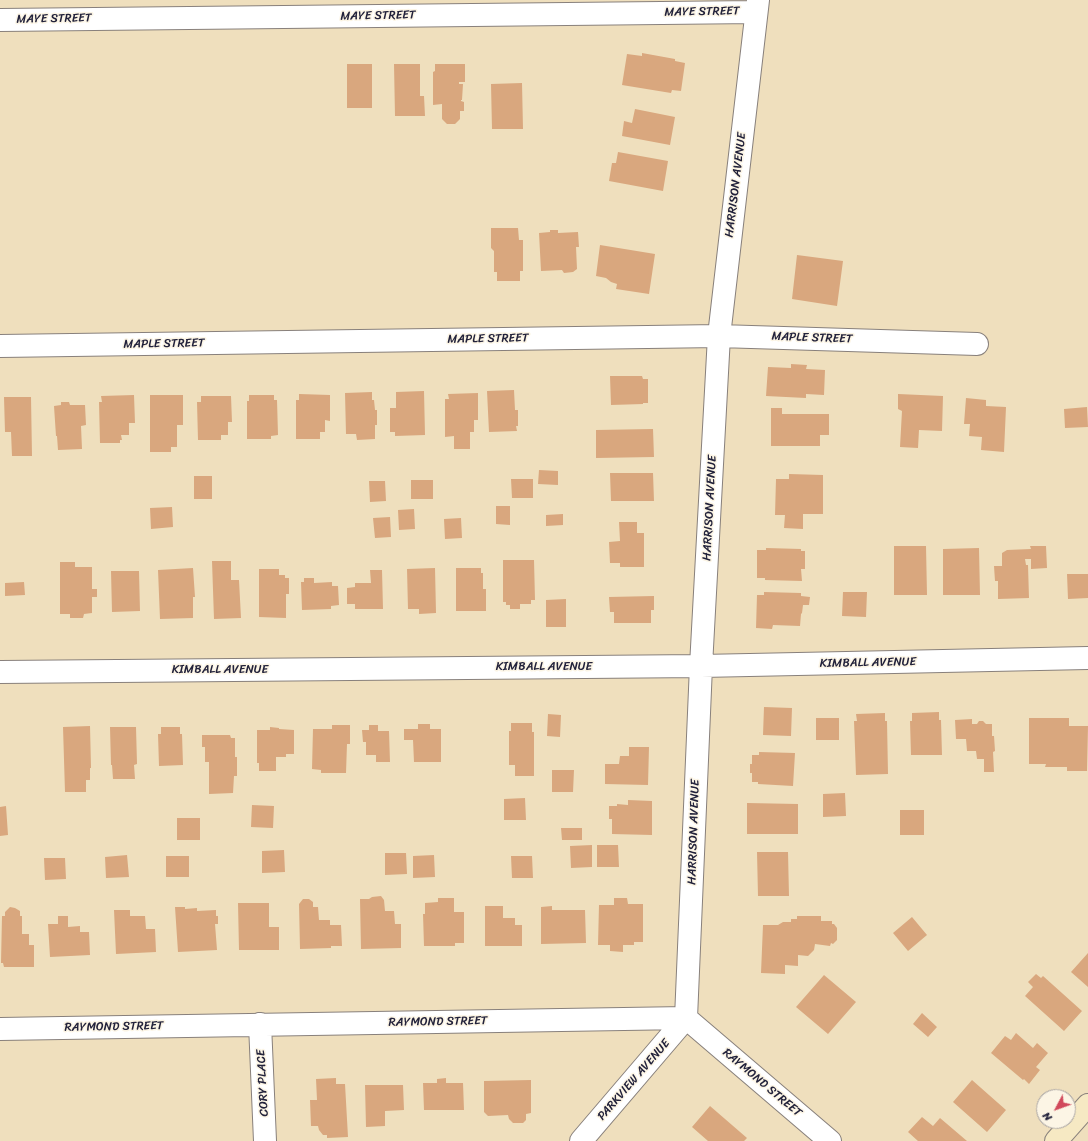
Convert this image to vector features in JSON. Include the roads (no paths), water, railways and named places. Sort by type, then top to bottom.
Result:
[{"type":"street","name":"MAYE STREET","points":[[0,20],[757,6]]},
{"type":"street","name":"HARRISON AVENUE","points":[[686,1018],[701,666],[719,336],[757,6]]},
{"type":"street","name":"MAPLE STREET","points":[[0,346],[719,336],[977,344]]},
{"type":"street","name":"KIMBALL AVENUE","points":[[0,672],[701,666],[1088,658]]},
{"type":"street","name":"RAYMOND STREET","points":[[0,1029],[686,1018],[830,1141]]},
{"type":"street","name":"PARKVIEW AVENUE","points":[[581,1141],[686,1018]]},
{"type":"street","name":"CORY PLACE","points":[[260,1024],[265,1141]]},
{"type":"street","points":[[1056,1141],[1088,1105]]}]
